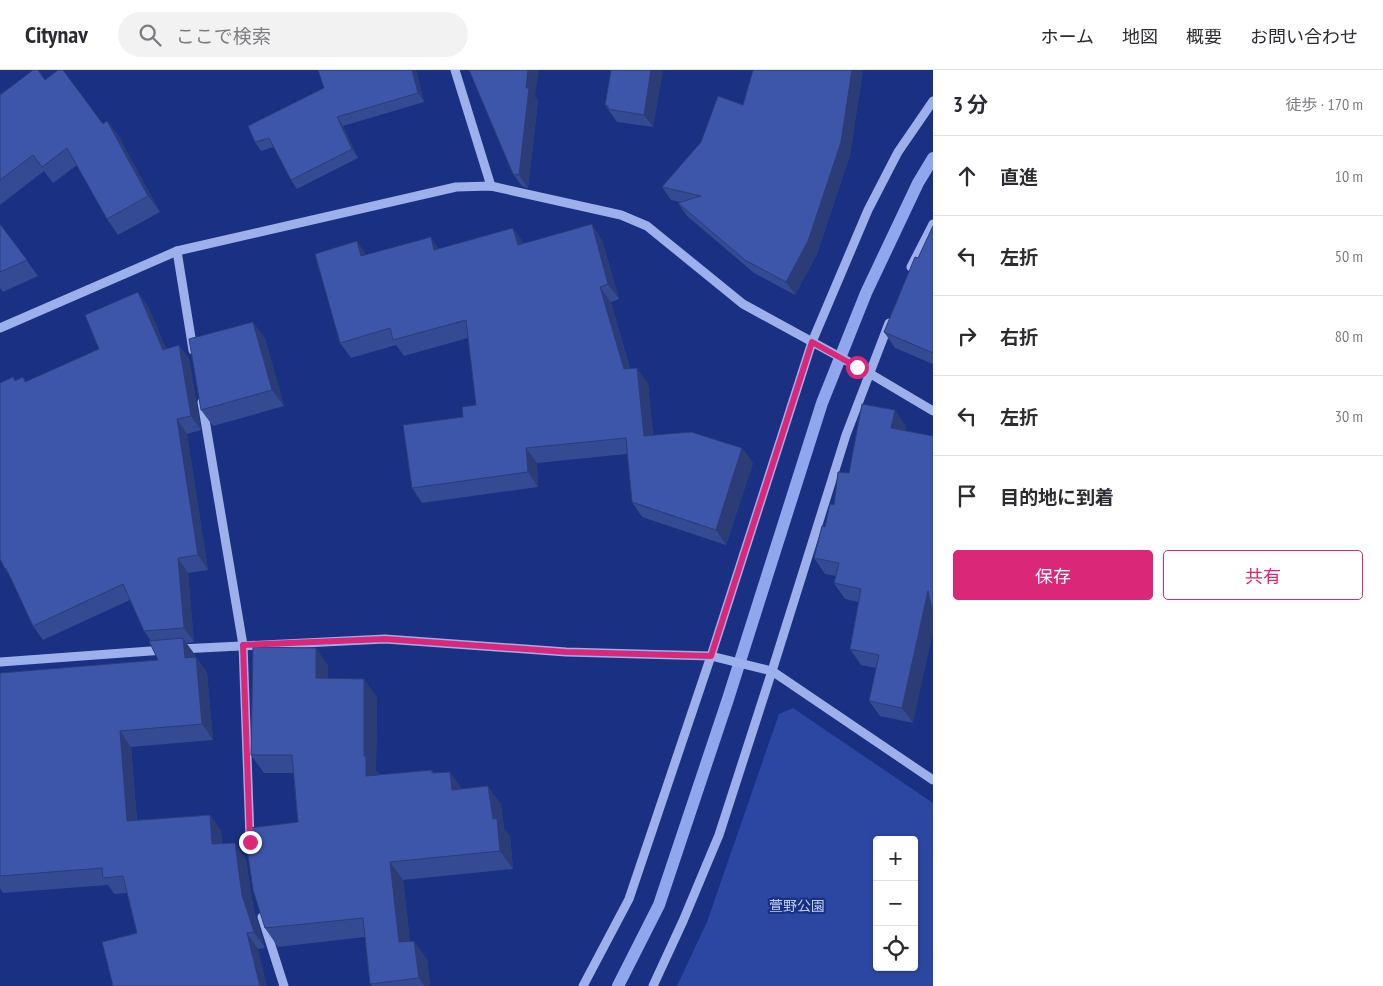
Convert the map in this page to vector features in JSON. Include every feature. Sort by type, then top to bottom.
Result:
[{"type":"street","points":[[456,70],[491,186]]},
{"type":"street","points":[[583,986],[629,899],[711,656],[812,342],[868,210],[898,152],[933,101]]},
{"type":"street","points":[[0,328],[177,252],[456,187],[491,186],[621,215],[647,226],[743,304],[869,373],[933,411]]},
{"type":"street","points":[[907,276],[933,224]]},
{"type":"street","points":[[177,252],[195,360]]},
{"type":"street","points":[[653,986],[684,921],[718,835],[846,435],[894,312]]},
{"type":"street","points":[[200,389],[243,645],[252,851]]},
{"type":"street","points":[[0,662],[243,645],[385,639],[566,652],[711,656],[772,671],[933,780]]},
{"type":"street","points":[[260,910],[284,986]]},
{"type":"green space","name":"萱野公園","points":[[793,708],[933,803],[933,986],[677,986],[707,922],[779,714]]},
{"type":"building","points":[[33,70],[38,70],[45,80],[58,70],[63,70],[103,124],[107,121],[148,196],[107,219],[67,148],[42,167],[33,155],[0,180],[0,95]]},
{"type":"building","points":[[318,70],[412,70],[418,93],[337,117],[352,149],[291,180],[269,138],[255,142],[248,126],[324,88]]},
{"type":"building","points":[[469,70],[528,70],[526,88],[529,88],[519,175],[513,174]]},
{"type":"building","points":[[611,70],[651,70],[644,115],[608,109],[608,106],[605,105]]},
{"type":"building","points":[[753,70],[852,70],[841,142],[808,241],[786,282],[745,260],[678,203],[701,196],[662,187],[701,142],[718,96],[743,105]]},
{"type":"building","points":[[0,224],[27,260],[0,272]]},
{"type":"building","points":[[592,224],[608,284],[600,287],[624,369],[637,368],[644,436],[691,432],[742,448],[716,530],[632,502],[626,438],[526,448],[528,472],[412,488],[403,425],[463,417],[462,407],[476,405],[466,320],[393,340],[390,328],[340,343],[315,254],[357,241],[361,256],[431,237],[434,250],[513,228],[518,245]]},
{"type":"building","points":[[933,226],[933,353],[884,332],[915,257],[918,258]]},
{"type":"building","points":[[138,292],[163,350],[179,345],[191,416],[177,419],[198,555],[178,558],[184,628],[144,631],[123,584],[33,626],[0,559],[0,383],[13,377],[15,381],[23,377],[25,382],[99,349],[85,315]]},
{"type":"building","points":[[253,322],[272,390],[201,410],[189,339]]},
{"type":"building","points":[[862,404],[895,410],[891,428],[933,436],[933,613],[928,591],[902,708],[869,701],[879,655],[850,649],[861,589],[834,583],[839,563],[814,558],[822,526],[825,527],[830,504],[834,505],[838,472],[849,473]]},
{"type":"building","points":[[183,638],[185,658],[196,657],[202,724],[120,731],[127,821],[210,815],[212,844],[235,843],[242,895],[254,932],[247,933],[260,986],[113,986],[102,942],[137,933],[123,876],[103,878],[102,868],[0,876],[0,673],[158,660],[149,641]]},
{"type":"building","points":[[253,647],[316,648],[316,678],[364,679],[364,756],[366,756],[366,776],[432,770],[432,773],[450,772],[452,790],[488,786],[493,819],[497,818],[500,851],[390,862],[399,942],[414,941],[419,978],[370,984],[363,918],[265,928],[253,890],[246,841],[249,841],[249,828],[298,822],[292,755],[251,755]]},
{"type":"waterway","points":[[618,986],[659,905],[728,699],[822,403],[866,293],[918,183],[933,158]]},
{"type":"route","points":[[250,842],[243,645],[385,639],[566,652],[711,656],[812,342],[857,367]]}]
